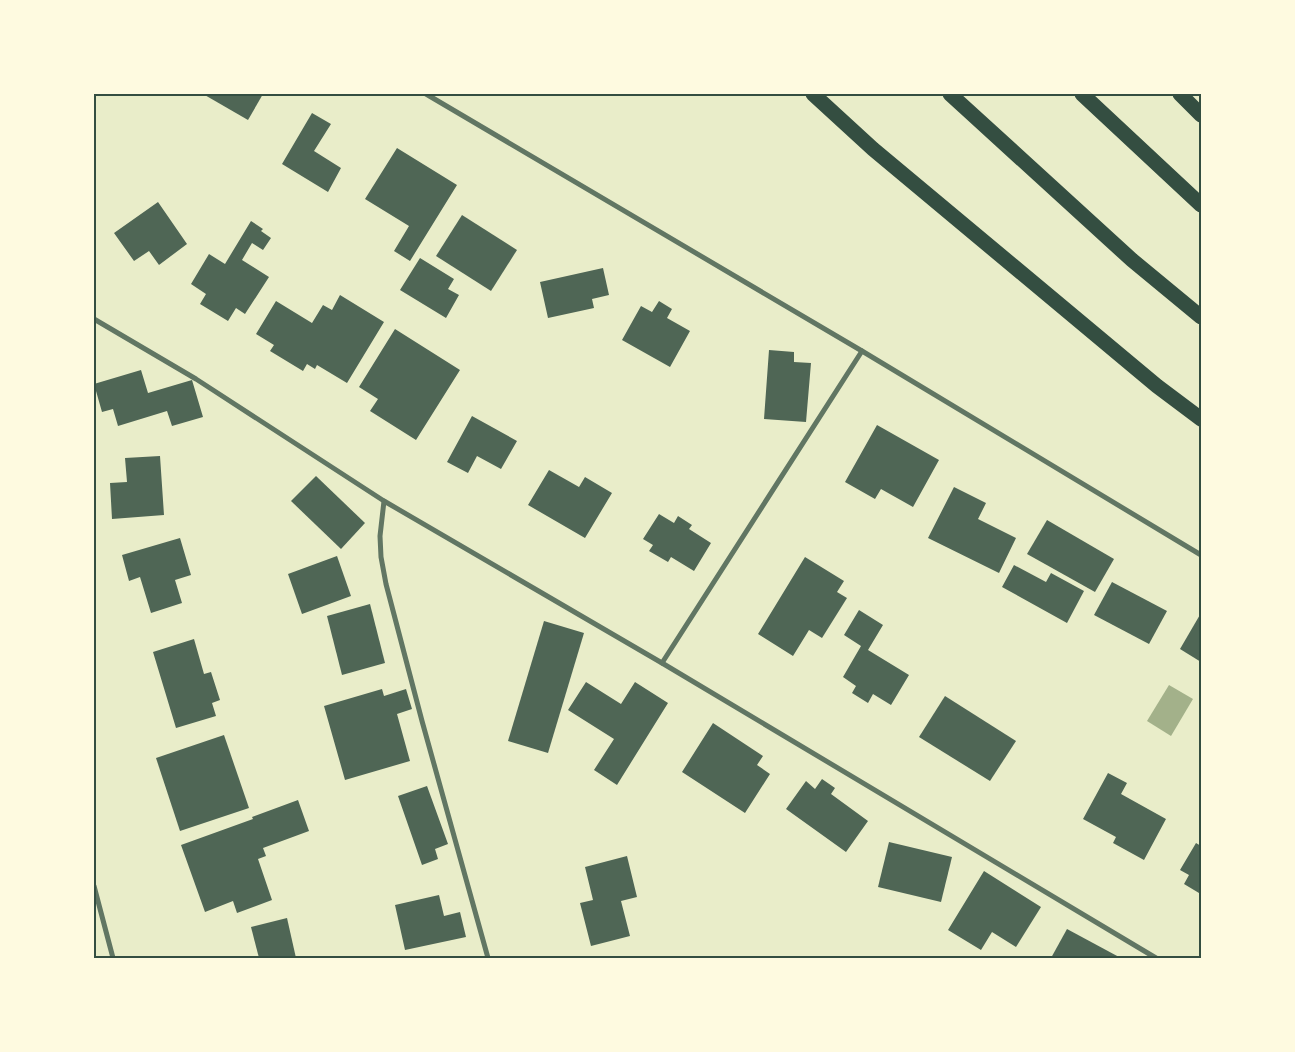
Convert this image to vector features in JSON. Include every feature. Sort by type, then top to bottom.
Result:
[{"type":"highway","points":[[814,94],[873,148],[1157,386],[1201,419]]},
{"type":"highway","points":[[950,94],[1132,260],[1201,317]]},
{"type":"highway","points":[[1082,94],[1201,205]]},
{"type":"highway","points":[[1180,94],[1201,115]]},
{"type":"street","points":[[426,94],[862,351],[1201,554]]},
{"type":"street","points":[[94,319],[196,379],[384,501],[662,663],[1156,958]]},
{"type":"street","points":[[662,663],[862,351]]},
{"type":"street","points":[[384,501],[380,536],[381,557],[386,584],[488,958]]},
{"type":"street","points":[[94,886],[113,958]]},
{"type":"shaded area","points":[[1169,685],[1193,699],[1171,736],[1147,721]]},
{"type":"building","points":[[203,94],[263,94],[248,120]]},
{"type":"building","points":[[312,113],[331,124],[314,151],[341,168],[328,192],[282,164]]},
{"type":"building","points":[[397,148],[457,185],[410,261],[394,251],[409,226],[365,199]]},
{"type":"building","points":[[158,202],[187,244],[159,265],[149,251],[134,261],[114,233]]},
{"type":"building","points":[[462,215],[517,250],[491,291],[436,256]]},
{"type":"building","points":[[251,221],[263,229],[261,231],[271,238],[263,250],[252,243],[242,260],[269,277],[245,314],[236,308],[228,321],[200,304],[206,294],[191,284],[209,254],[225,264]]},
{"type":"building","points":[[420,258],[454,279],[448,289],[459,295],[446,318],[400,290]]},
{"type":"building","points":[[603,268],[609,295],[592,299],[594,308],[548,318],[540,282]]},
{"type":"building","points":[[340,295],[384,322],[347,383],[317,365],[315,369],[307,364],[303,371],[270,351],[274,345],[256,334],[276,301],[312,323],[323,305],[332,310]]},
{"type":"building","points":[[659,301],[672,309],[667,318],[690,331],[670,367],[622,340],[641,306],[652,312]]},
{"type":"building","points":[[395,329],[460,370],[416,440],[370,411],[378,399],[359,387]]},
{"type":"building","points":[[769,350],[794,352],[794,362],[811,363],[806,422],[764,419]]},
{"type":"building","points":[[141,370],[148,393],[192,380],[203,417],[172,426],[167,411],[118,426],[113,409],[102,412],[94,384]]},
{"type":"building","points":[[472,416],[517,441],[501,469],[477,456],[468,473],[447,462]]},
{"type":"building","points":[[877,425],[939,460],[913,507],[881,489],[875,499],[845,482]]},
{"type":"building","points":[[160,456],[164,515],[112,519],[110,483],[127,482],[125,458]]},
{"type":"building","points":[[549,470],[579,487],[585,477],[612,493],[585,538],[528,505]]},
{"type":"building","points":[[316,476],[365,523],[341,549],[291,501]]},
{"type":"building","points":[[954,487],[986,503],[978,519],[1016,538],[999,573],[928,538]]},
{"type":"building","points":[[659,514],[674,523],[678,516],[692,525],[689,529],[711,543],[694,571],[671,557],[668,562],[649,551],[653,545],[643,539]]},
{"type":"building","points":[[1047,520],[1114,559],[1095,592],[1027,554]]},
{"type":"building","points":[[180,538],[191,575],[175,580],[182,603],[151,613],[140,577],[129,581],[122,555]]},
{"type":"building","points":[[337,556],[351,596],[302,614],[288,574]]},
{"type":"building","points":[[805,557],[844,581],[837,592],[847,598],[822,638],[809,630],[793,656],[758,634]]},
{"type":"building","points":[[1014,565],[1046,582],[1051,573],[1084,591],[1067,623],[1002,587]]},
{"type":"building","points":[[1112,582],[1167,611],[1149,644],[1094,615]]},
{"type":"building","points":[[370,604],[385,663],[342,675],[327,616]]},
{"type":"building","points":[[859,610],[883,625],[868,650],[909,675],[891,705],[873,694],[868,703],[852,693],[856,686],[843,677],[861,646],[844,635]]},
{"type":"building","points":[[1201,613],[1201,662],[1180,649]]},
{"type":"building","points":[[544,621],[584,633],[548,753],[508,741]]},
{"type":"building","points":[[194,639],[204,674],[211,672],[220,700],[212,703],[216,716],[176,728],[153,652]]},
{"type":"building","points":[[586,682],[621,704],[635,682],[668,703],[617,785],[594,770],[614,739],[568,710]]},
{"type":"building","points":[[382,689],[384,696],[406,689],[412,709],[397,714],[410,761],[345,780],[324,706]]},
{"type":"building","points":[[945,696],[1016,741],[990,781],[919,737]]},
{"type":"building","points":[[713,723],[763,756],[757,765],[770,774],[745,813],[682,772]]},
{"type":"building","points":[[224,735],[249,808],[180,831],[156,758]]},
{"type":"building","points":[[1108,773],[1127,783],[1121,794],[1166,819],[1144,860],[1113,843],[1116,837],[1083,819]]},
{"type":"building","points":[[822,779],[835,788],[831,794],[868,821],[846,852],[786,809],[806,781],[815,789]]},
{"type":"building","points":[[427,786],[448,844],[435,849],[438,859],[422,865],[398,796]]},
{"type":"building","points":[[298,800],[309,831],[263,848],[266,856],[258,859],[272,900],[237,913],[233,901],[205,912],[181,845],[253,819],[252,817]]},
{"type":"building","points":[[889,842],[952,857],[941,902],[878,887]]},
{"type":"building","points":[[1196,843],[1201,846],[1201,889],[1199,893],[1184,884],[1189,875],[1180,870]]},
{"type":"building","points":[[627,856],[637,897],[621,901],[630,936],[591,946],[580,903],[593,900],[585,867]]},
{"type":"building","points":[[984,871],[1041,907],[1016,947],[992,932],[981,950],[948,930]]},
{"type":"building","points":[[439,895],[444,916],[460,912],[466,937],[405,950],[395,905]]},
{"type":"building","points":[[287,918],[296,958],[259,958],[251,927]]},
{"type":"building","points":[[1067,929],[1119,957],[1051,958]]}]
